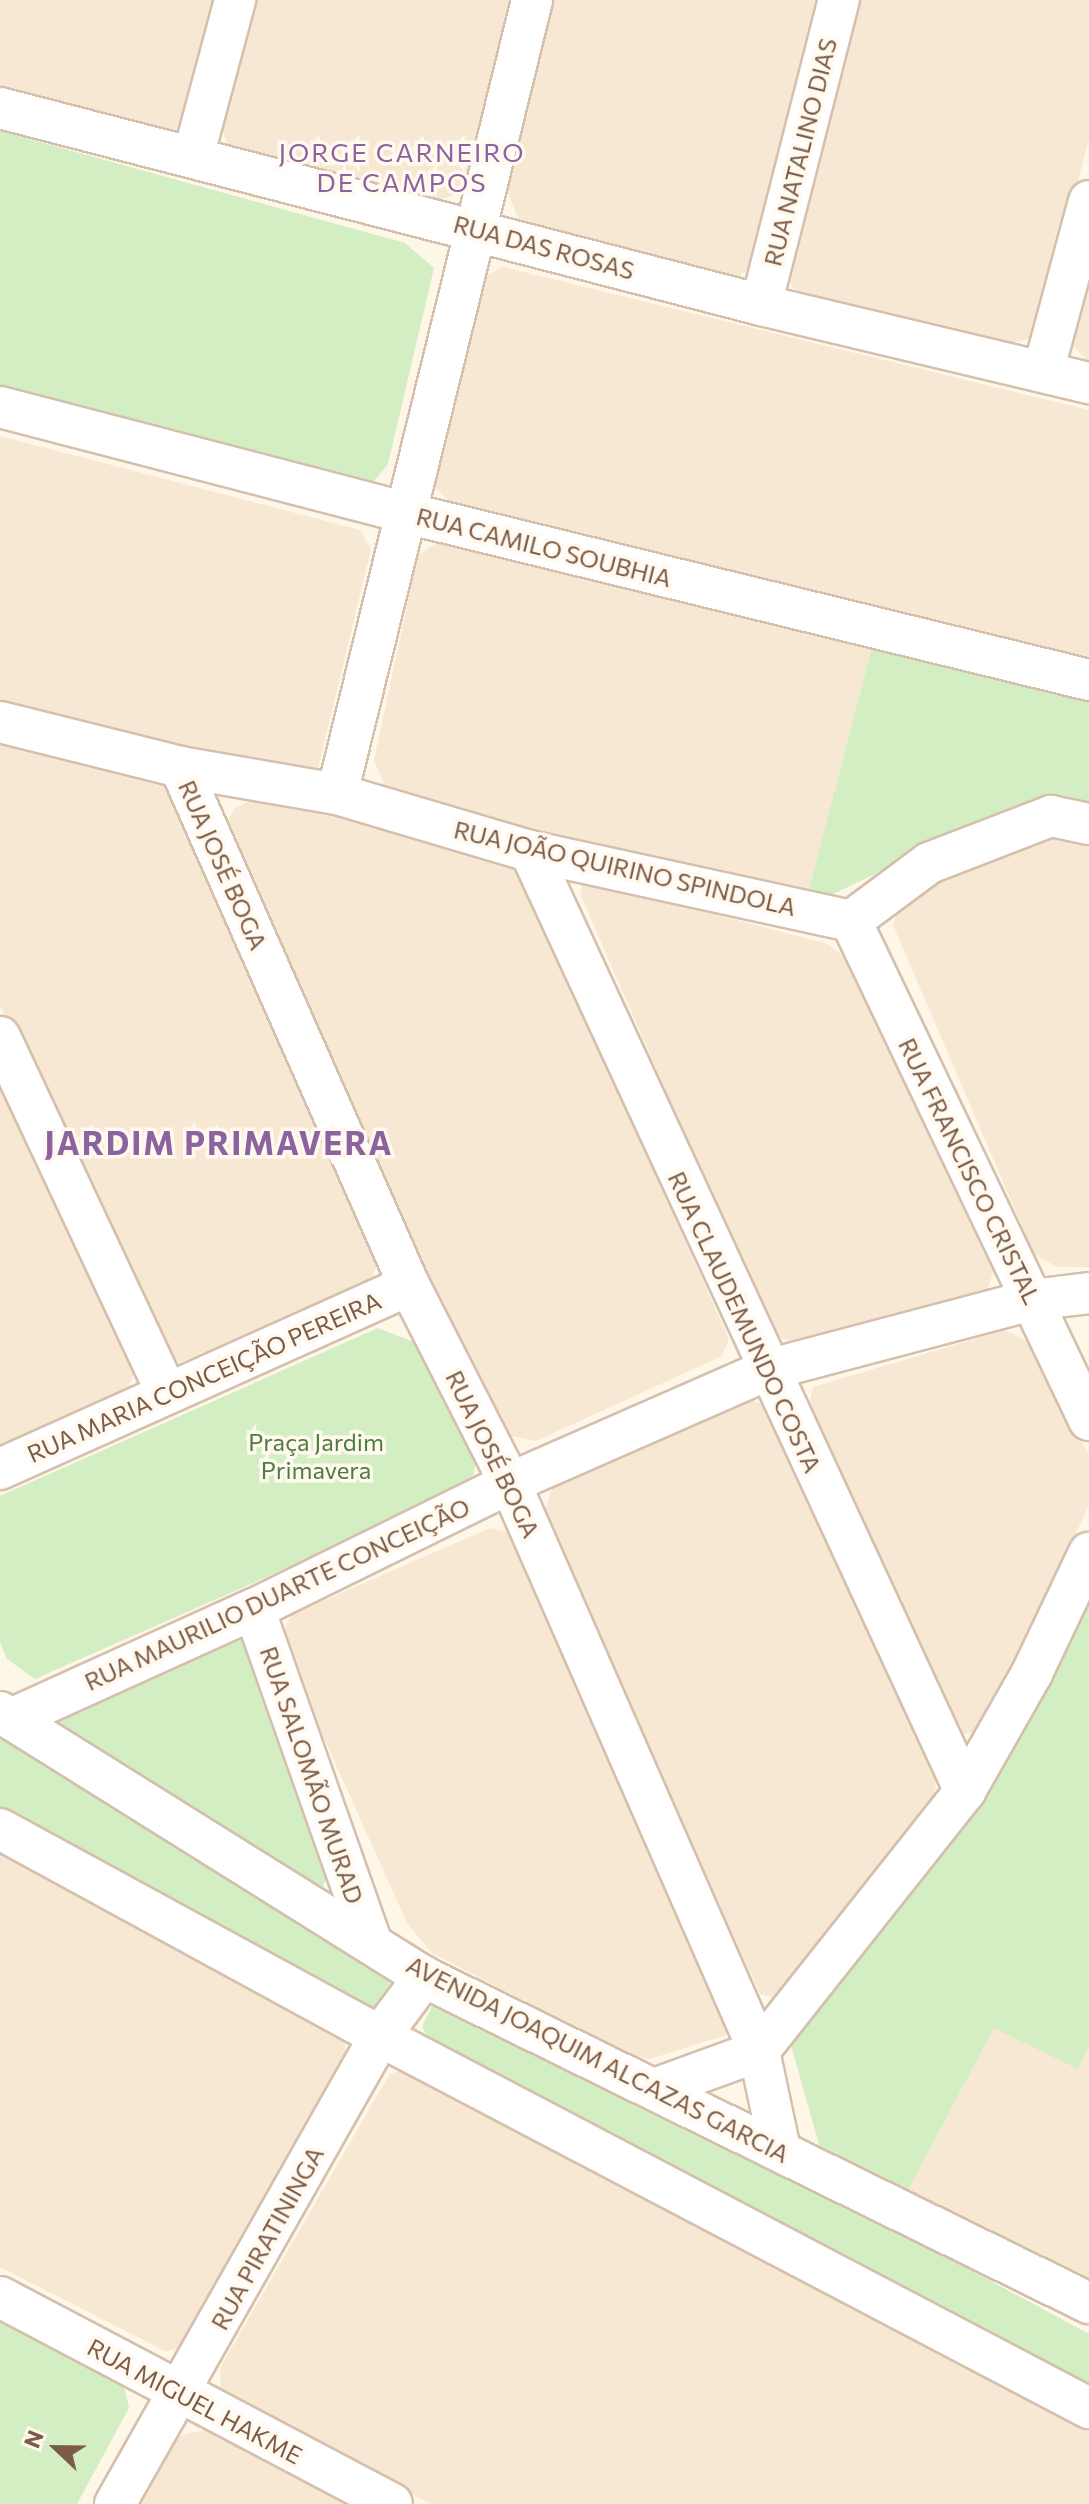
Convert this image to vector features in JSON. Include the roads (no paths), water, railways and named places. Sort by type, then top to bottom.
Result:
[{"type":"street","points":[[193,157],[235,0]]},
{"type":"street","points":[[337,794],[402,512],[478,229],[532,0]]},
{"type":"street","name":"RUA NATALINO DIAS","points":[[761,305],[839,0]]},
{"type":"street","name":"RUA DAS ROSAS","points":[[0,108],[478,229],[761,305],[1089,383]]},
{"type":"street","points":[[1043,372],[1089,201]]},
{"type":"street","name":"RUA CAMILO SOUBHIA","points":[[0,407],[402,512],[1089,680]]},
{"type":"street","name":"RUA JOÃO QUIRINO SPINDOLA","points":[[0,722],[180,767],[337,794],[530,851],[851,921]]},
{"type":"street","name":"RUA JOSÉ BOGA","points":[[180,767],[409,1285],[510,1483],[759,2051],[780,2150]]},
{"type":"street","points":[[851,921],[929,863],[1051,816],[1089,824]]},
{"type":"street","name":"RUA CLAUDEMUNDO COSTA","points":[[530,851],[767,1370],[965,1791]]},
{"type":"street","name":"RUA FRANCISCO CRISTAL","points":[[851,921],[1089,1420]]},
{"type":"street","points":[[0,1037],[166,1392]]},
{"type":"street","name":"RUA MARIA CONCEIÇÃO PEREIRA","points":[[0,1469],[409,1285]]},
{"type":"street","name":"RUA MAURILIO DUARTE CONCEIÇÃO","points":[[5,1716],[254,1609],[510,1483],[767,1370],[1032,1300],[1089,1293]]},
{"type":"street","points":[[654,2089],[759,2051],[965,1791],[1032,1673],[1089,1553]]},
{"type":"street","name":"RUA SALOMÃO MURAD","points":[[254,1609],[371,1941]]},
{"type":"street","name":"AVENIDA JOAQUIM ALCAZAS GARCIA","points":[[5,1716],[371,1941],[424,1977],[1089,2303]]},
{"type":"street","points":[[0,1829],[380,2036],[1089,2408]]},
{"type":"street","name":"RUA PIRATININGA","points":[[115,2504],[380,2036],[424,1977]]},
{"type":"street","name":"RUA MIGUEL HAKME","points":[[0,2297],[392,2504]]},
{"type":"district","name":"JORGE CARNEIRO DE CAMPOS","points":[[402,167]]},
{"type":"district","name":"JARDIM PRIMAVERA","points":[[219,1142]]},
{"type":"park label","name":"Praça Jardim Primavera","points":[[316,1456]]}]
